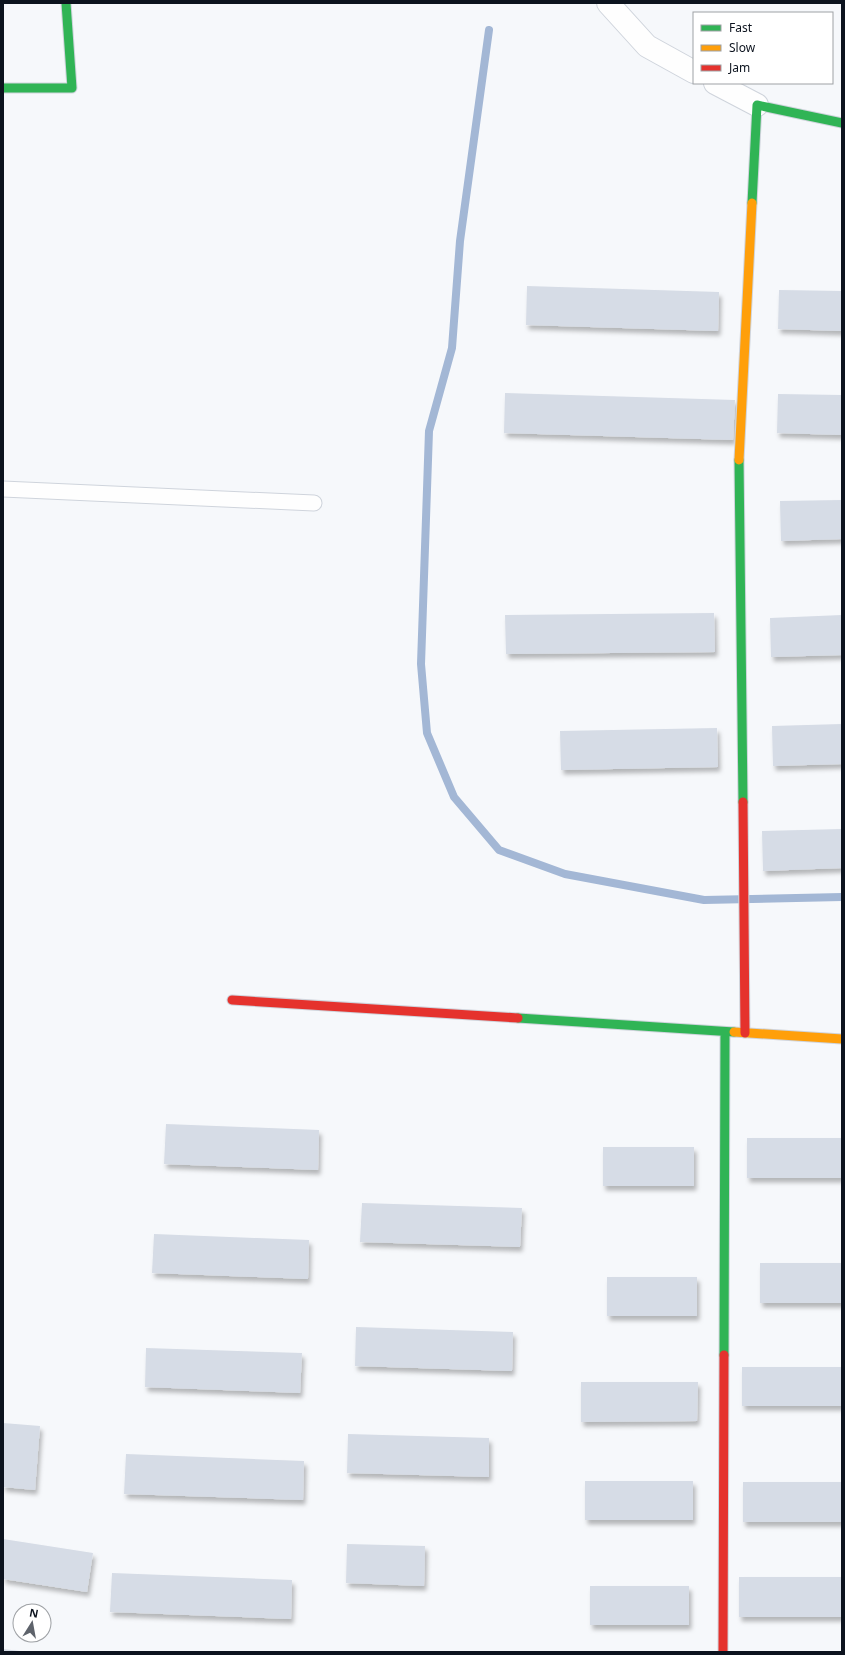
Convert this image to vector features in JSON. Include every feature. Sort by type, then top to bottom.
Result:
[{"type":"street","points":[[3,88],[72,88],[66,3]]},
{"type":"street","points":[[608,3],[647,46],[693,71]]},
{"type":"street","points":[[717,84],[757,105],[842,123]]},
{"type":"street","points":[[745,1033],[739,447],[757,105]]},
{"type":"street","points":[[232,1000],[842,1039]]},
{"type":"street","points":[[723,1652],[725,1032]]},
{"type":"lane","points":[[3,489],[314,503]]},
{"type":"building","points":[[527,286],[719,292],[718,331],[526,325]]},
{"type":"building","points":[[779,290],[842,291],[842,331],[778,329]]},
{"type":"building","points":[[505,393],[735,400],[733,440],[504,433]]},
{"type":"building","points":[[778,394],[842,395],[842,435],[777,433]]},
{"type":"building","points":[[842,500],[842,539],[781,541],[780,501]]},
{"type":"building","points":[[714,613],[715,652],[506,654],[505,615]]},
{"type":"building","points":[[842,615],[842,655],[771,657],[770,618]]},
{"type":"building","points":[[842,724],[842,764],[773,766],[772,726]]},
{"type":"building","points":[[717,728],[718,767],[561,770],[560,731]]},
{"type":"building","points":[[842,829],[842,868],[763,871],[762,831]]},
{"type":"building","points":[[166,1124],[319,1130],[318,1170],[164,1164]]},
{"type":"building","points":[[747,1138],[842,1138],[842,1178],[747,1178]]},
{"type":"building","points":[[603,1147],[694,1147],[694,1186],[603,1186]]},
{"type":"building","points":[[362,1203],[522,1208],[520,1247],[360,1242]]},
{"type":"building","points":[[154,1234],[309,1240],[308,1279],[152,1273]]},
{"type":"building","points":[[760,1263],[842,1263],[842,1303],[760,1303]]},
{"type":"building","points":[[607,1277],[697,1277],[697,1316],[607,1316]]},
{"type":"building","points":[[356,1327],[513,1332],[512,1371],[355,1366]]},
{"type":"building","points":[[146,1348],[302,1353],[300,1393],[145,1387]]},
{"type":"building","points":[[742,1367],[842,1367],[842,1406],[742,1406]]},
{"type":"building","points":[[581,1382],[698,1382],[697,1421],[581,1422]]},
{"type":"building","points":[[3,1423],[40,1426],[35,1490],[3,1487]]},
{"type":"building","points":[[348,1434],[489,1438],[489,1477],[347,1473]]},
{"type":"building","points":[[126,1454],[304,1461],[303,1500],[124,1494]]},
{"type":"building","points":[[585,1481],[693,1481],[693,1520],[585,1520]]},
{"type":"building","points":[[743,1482],[842,1482],[842,1522],[743,1522]]},
{"type":"building","points":[[3,1539],[93,1553],[87,1592],[3,1579]]},
{"type":"building","points":[[347,1544],[425,1546],[424,1586],[346,1583]]},
{"type":"building","points":[[112,1573],[292,1580],[291,1619],[110,1612]]},
{"type":"building","points":[[739,1577],[842,1577],[842,1617],[739,1617]]},
{"type":"building","points":[[590,1586],[689,1586],[689,1625],[590,1625]]},
{"type":"building","points":[[3,1649],[20,1651],[20,1652],[3,1652]]},
{"type":"waterway","points":[[489,30],[460,241],[452,348],[429,431],[421,664],[427,733],[454,797],[499,850],[565,874],[704,900],[842,897]]},
{"type":"traffic: fast","points":[[3,88],[72,88],[66,3]]},
{"type":"traffic: fast","points":[[752,203],[757,105],[842,123]]},
{"type":"traffic: fast","points":[[739,460],[743,802]]},
{"type":"traffic: fast","points":[[518,1018],[734,1032]]},
{"type":"traffic: fast","points":[[724,1355],[725,1032]]},
{"type":"traffic: slow","points":[[739,460],[752,203]]},
{"type":"traffic: slow","points":[[734,1032],[842,1039]]},
{"type":"traffic: jam","points":[[743,802],[745,1033]]},
{"type":"traffic: jam","points":[[232,1000],[518,1018]]},
{"type":"traffic: jam","points":[[723,1652],[724,1355]]}]
